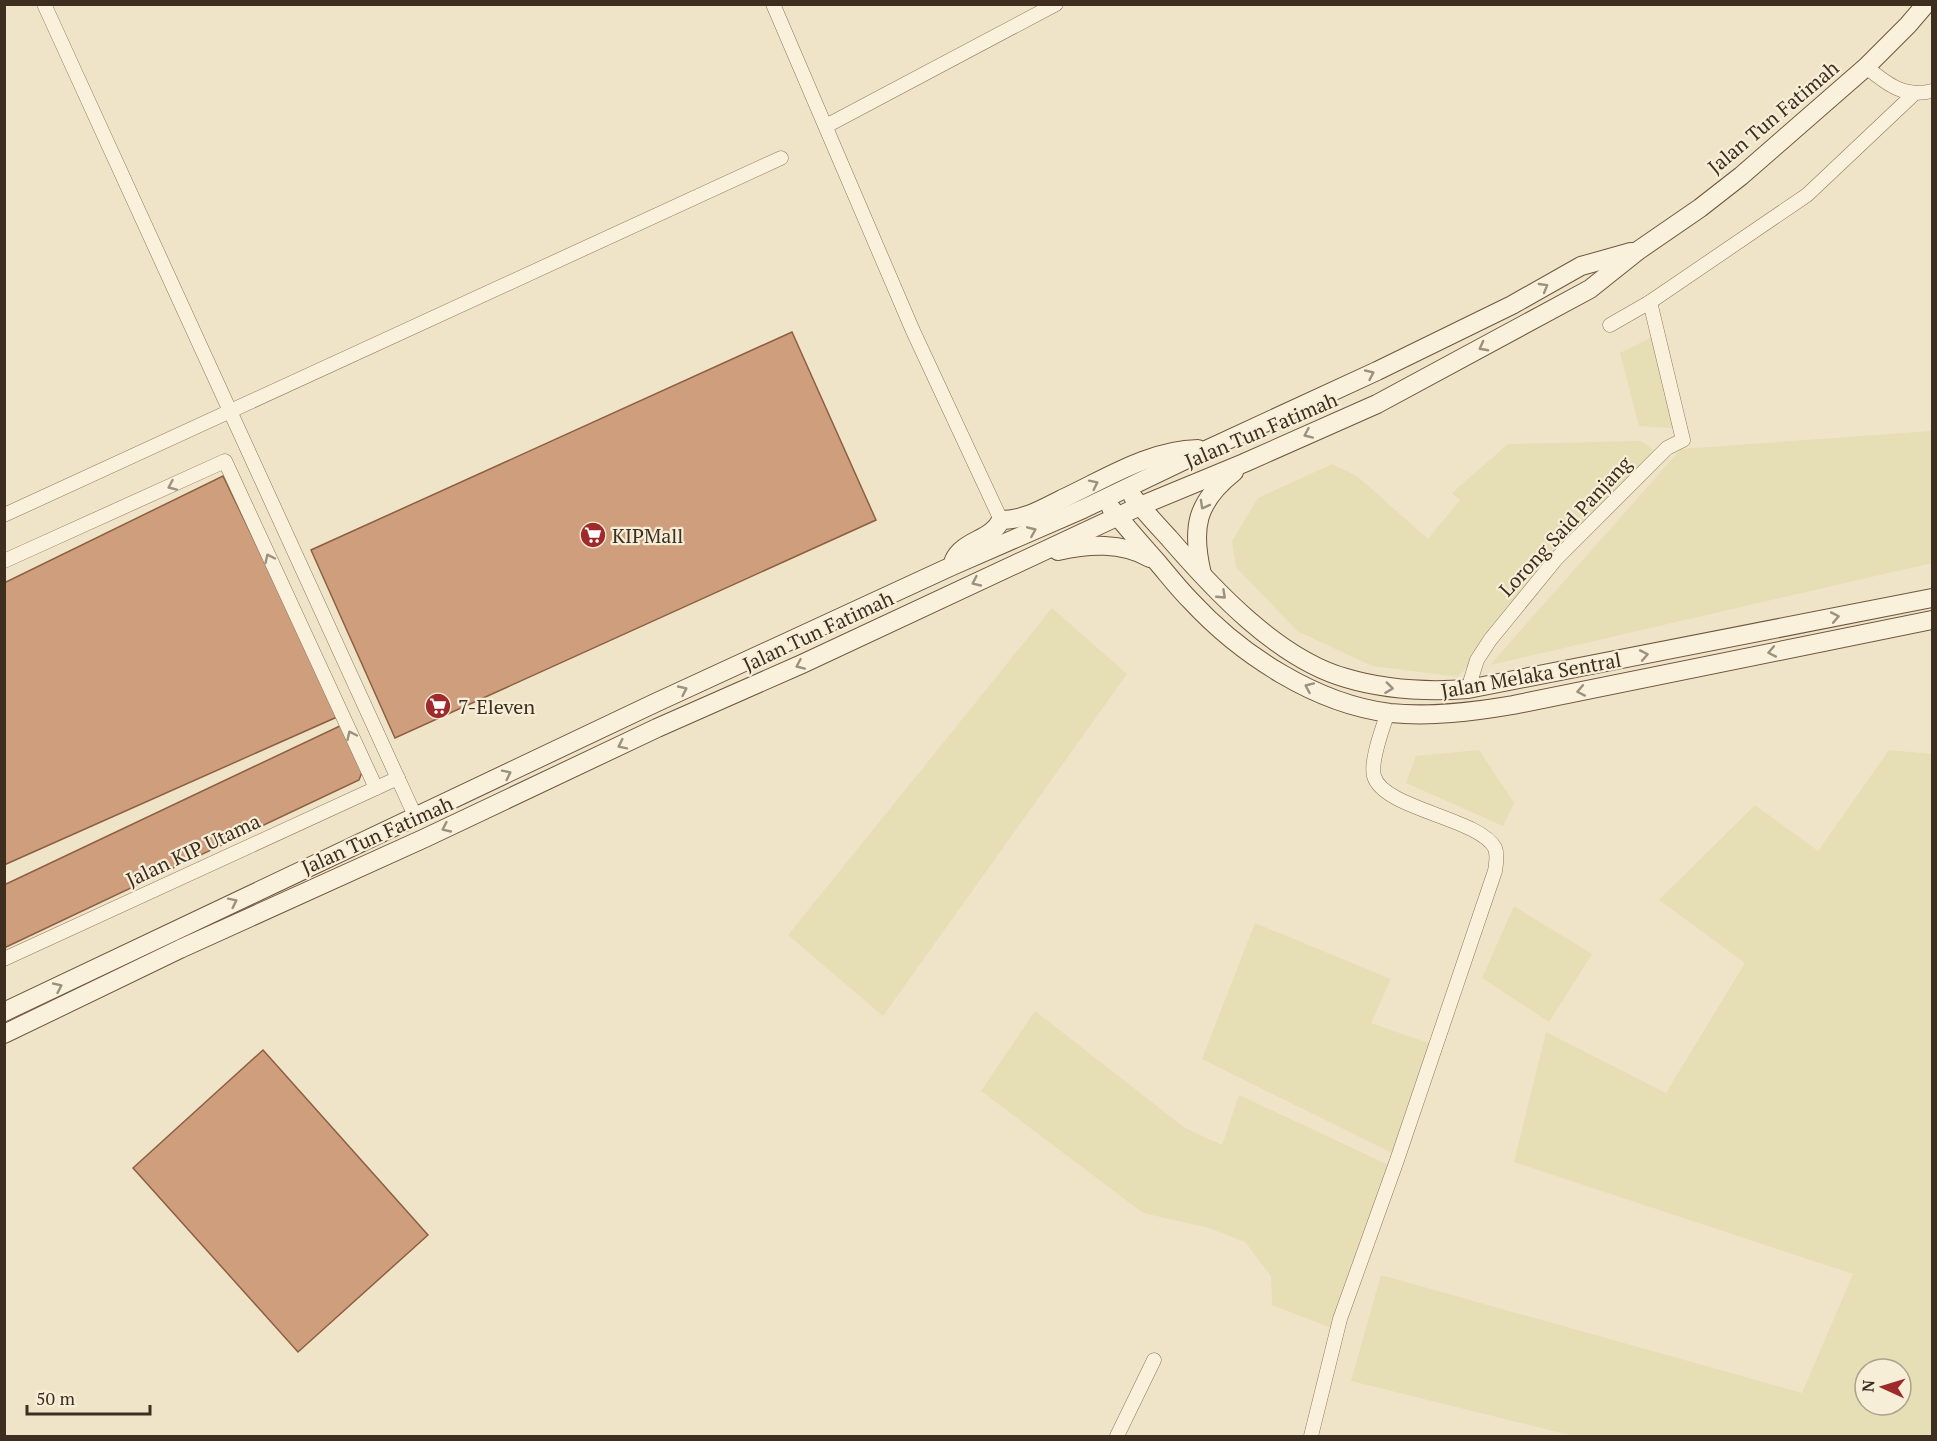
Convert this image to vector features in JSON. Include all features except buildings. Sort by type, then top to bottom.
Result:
[{"type":"main road","name":"Jalan Tun Fatimah","points":[[4,1034],[180,949],[425,838],[657,728],[802,664],[1118,516],[1377,404],[1560,306],[1590,289],[1740,176],[1866,67],[1926,4]]},
{"type":"main road","name":"Jalan Tun Fatimah","points":[[4,1012],[655,703],[952,566],[1104,499],[1366,376],[1502,310],[1581,266],[1639,250]]},
{"type":"main road","points":[[952,566],[955,557],[965,548],[992,533],[1001,520],[1024,518],[1143,460],[1179,450],[1208,449]]},
{"type":"main road","points":[[1203,578],[1196,532],[1199,513],[1207,498],[1221,481],[1244,463]]},
{"type":"main road","name":"Jalan Melaka Sentral","points":[[1127,488],[1203,578],[1245,617],[1307,662],[1344,678],[1381,687],[1419,691],[1468,689],[1932,598]]},
{"type":"main road","name":"Jalan Melaka Sentral","points":[[1104,499],[1191,602],[1246,650],[1271,668],[1347,704],[1388,712],[1419,715],[1468,712],[1512,705],[1932,620]]},
{"type":"main road","points":[[1029,557],[1066,549],[1108,545],[1133,550],[1159,563]]},
{"type":"street","points":[[44,4],[416,818]]},
{"type":"street","points":[[773,4],[913,331],[1001,520]]},
{"type":"street","points":[[826,126],[1056,4]]},
{"type":"street","points":[[1866,67],[1888,85],[1902,91],[1926,95]]},
{"type":"street","points":[[1610,325],[1650,302],[1807,195],[1926,95]]},
{"type":"street","points":[[4,515],[781,158]]},
{"type":"street","name":"Lorong Said Panjang","points":[[1468,689],[1478,660],[1490,639],[1556,559],[1666,448],[1683,440],[1650,302]]},
{"type":"street","points":[[4,561],[225,461],[376,788]]},
{"type":"street","points":[[1311,1437],[1340,1319],[1458,981],[1497,860],[1496,849],[1487,839],[1463,826],[1413,806],[1380,787],[1374,775],[1376,756],[1388,712]]},
{"type":"street","name":"Jalan KIP Utama","points":[[4,958],[398,778]]},
{"type":"street","points":[[1117,1437],[1154,1360]]},
{"type":"shaded area","points":[[1660,333],[1684,429],[1639,426],[1620,353]]},
{"type":"shaded area","points":[[1932,431],[1932,563],[1490,665],[1681,449]]},
{"type":"shaded area","points":[[1641,441],[1655,451],[1458,677],[1372,666],[1297,631],[1236,567],[1232,541],[1258,498],[1332,464],[1357,476],[1428,539],[1460,500],[1452,493],[1508,444]]},
{"type":"shaded area","points":[[1052,608],[1127,674],[883,1016],[788,935]]},
{"type":"shaded area","points":[[1479,750],[1514,803],[1503,826],[1406,783],[1416,756]]},
{"type":"shaded area","points":[[1889,750],[1932,754],[1932,1436],[1574,1436],[1351,1381],[1381,1275],[1802,1393],[1853,1274],[1514,1162],[1546,1032],[1666,1093],[1745,963],[1659,900],[1755,805],[1818,851]]},
{"type":"shaded area","points":[[1514,906],[1592,954],[1549,1022],[1482,978]]},
{"type":"shaded area","points":[[1255,923],[1391,979],[1371,1023],[1434,1045],[1394,1154],[1202,1059]]},
{"type":"shaded area","points":[[1035,1011],[1185,1128],[1222,1145],[1239,1095],[1393,1167],[1334,1329],[1272,1305],[1271,1276],[1245,1242],[1209,1228],[1143,1213],[981,1091]]},
{"type":"place","name":"KIPMall","points":[[593,535]]},
{"type":"place","name":"7-Eleven","points":[[438,706]]}]
